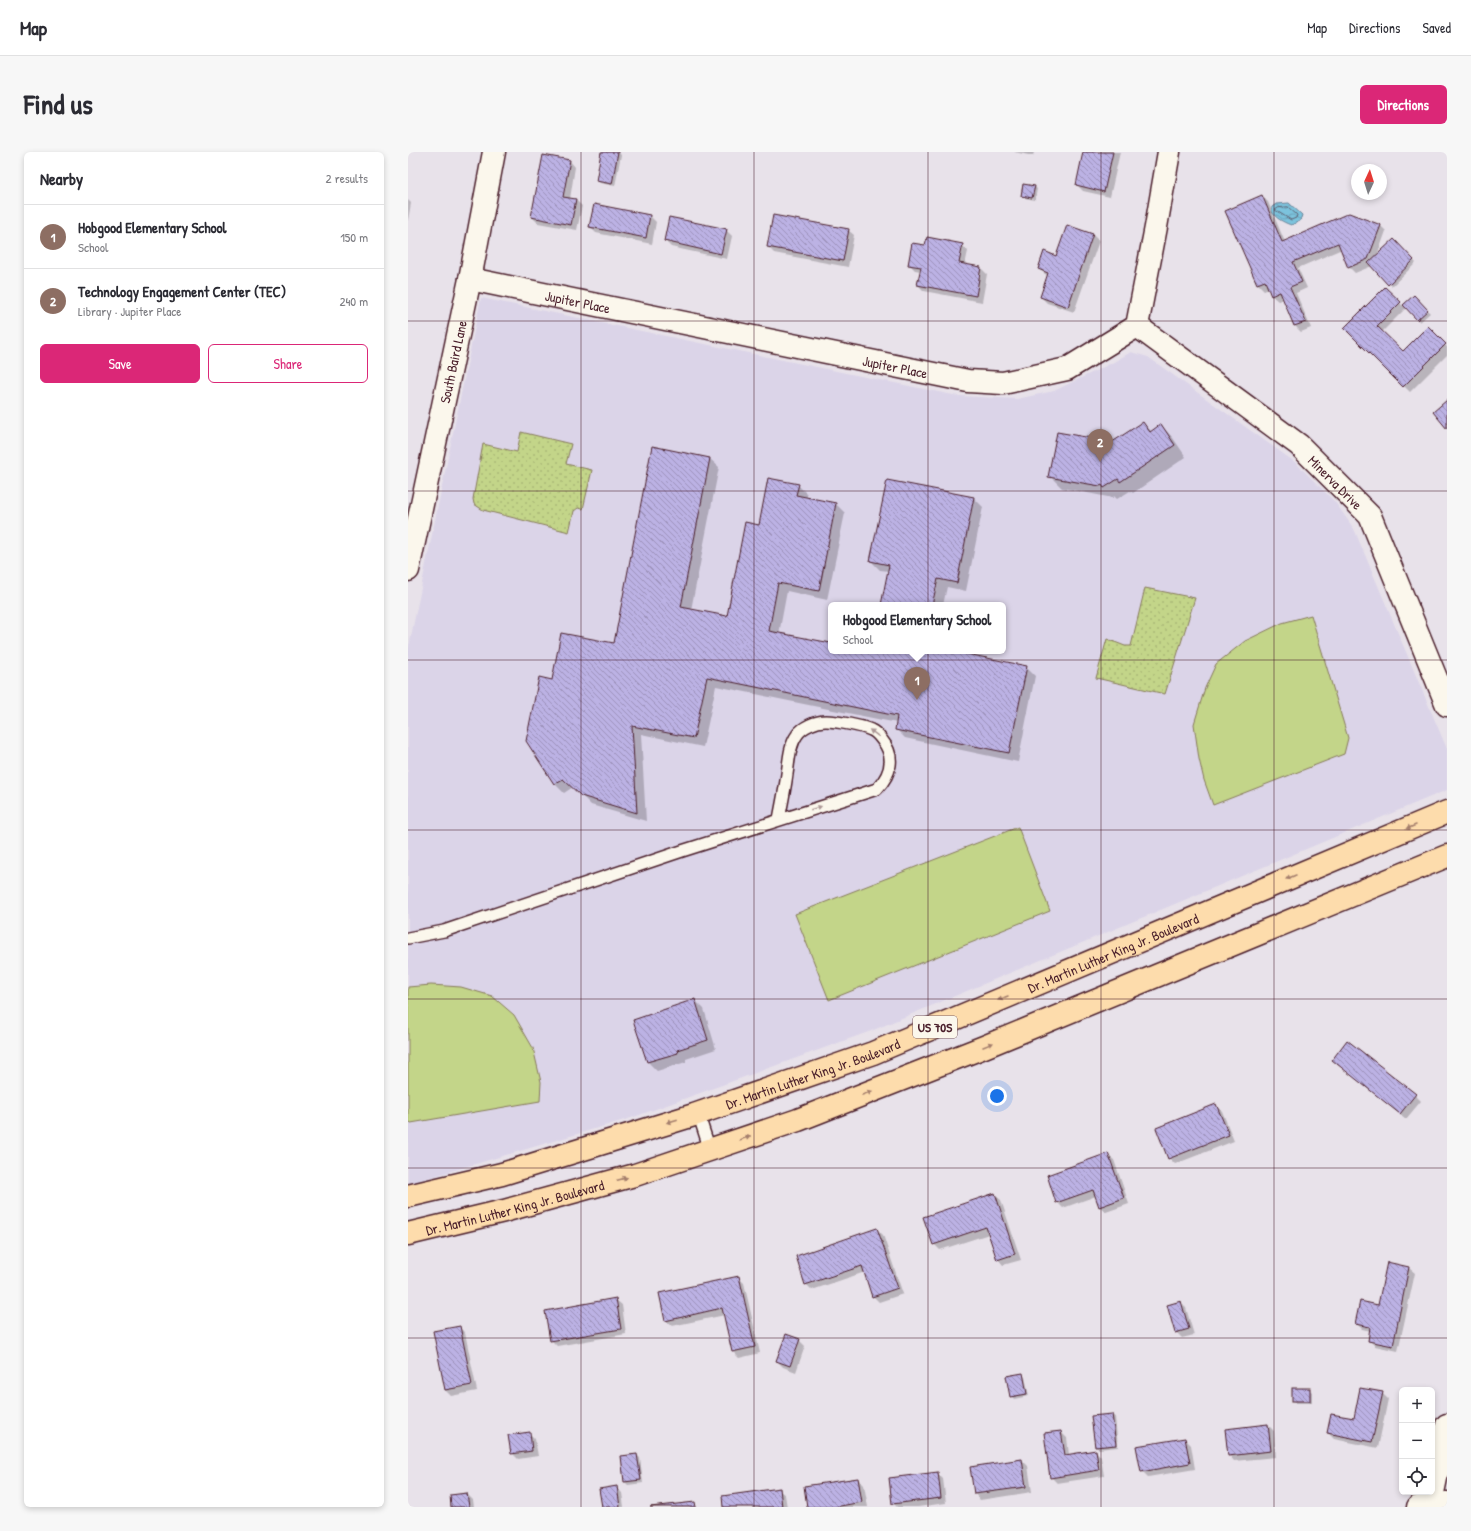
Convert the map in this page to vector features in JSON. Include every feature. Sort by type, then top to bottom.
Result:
[{"type":"main road","name":"Dr. Martin Luther King Jr. Boulevard","points":[[408,1196],[502,1174],[698,1113],[873,1053],[1447,812]]},
{"type":"main road","name":"Dr. Martin Luther King Jr. Boulevard","points":[[408,1234],[504,1211],[628,1177],[798,1120],[984,1047],[1447,856]]},
{"type":"street","name":"South Baird Lane","points":[[408,570],[470,279],[494,152]]},
{"type":"street","points":[[1137,326],[1169,152]]},
{"type":"street","name":"Jupiter Place","points":[[470,279],[968,381],[1003,383],[1067,369],[1137,326]]},
{"type":"street","name":"Minerva Drive","points":[[1137,326],[1299,445],[1370,516],[1447,705]]},
{"type":"street","points":[[1431,1506],[1447,1425]]},
{"type":"lane","points":[[408,938],[444,931],[779,819],[877,789],[885,781],[890,771],[891,758],[887,746],[872,730],[860,726],[825,720],[806,726],[797,735],[791,748],[779,819]]},
{"type":"lane","points":[[698,1113],[710,1150]]},
{"type":"shaded area","points":[[481,298],[958,396],[1017,399],[1054,391],[1112,363],[1131,352],[1148,357],[1296,463],[1335,502],[1354,529],[1447,749],[1447,790],[871,1031],[631,1118],[408,1184],[408,651]]},
{"type":"green space","points":[[521,432],[571,444],[566,464],[592,470],[583,509],[578,508],[574,511],[569,532],[483,510],[474,504],[473,499],[483,444],[517,452]]},
{"type":"green space","points":[[1145,588],[1195,598],[1165,694],[1096,678],[1107,639],[1125,646],[1131,646]]},
{"type":"green space","points":[[1311,615],[1348,738],[1344,754],[1213,805],[1204,780],[1199,759],[1194,724],[1205,688],[1216,664],[1245,641],[1282,623]]},
{"type":"green space","points":[[1018,827],[1050,911],[829,1000],[795,914]]},
{"type":"green space","points":[[431,985],[461,987],[492,996],[514,1015],[533,1048],[541,1082],[540,1101],[411,1123],[408,1120],[408,987]]},
{"type":"water","points":[[1289,203],[1302,215],[1300,221],[1291,225],[1275,216],[1272,210],[1272,207],[1276,204]]},
{"type":"building","points":[[601,152],[618,152],[612,184],[596,181]]},
{"type":"building","points":[[1083,152],[1113,152],[1104,192],[1076,185]]},
{"type":"building","points":[[543,155],[570,160],[563,197],[576,199],[571,225],[531,217]]},
{"type":"building","points":[[1023,184],[1035,186],[1032,198],[1021,196]]},
{"type":"building","points":[[1262,195],[1282,242],[1349,213],[1381,225],[1368,259],[1348,268],[1338,243],[1293,262],[1302,282],[1290,287],[1306,322],[1294,326],[1280,292],[1271,296],[1265,281],[1257,284],[1225,211]]},
{"type":"building","points":[[594,204],[650,215],[646,238],[589,227]]},
{"type":"building","points":[[773,215],[849,229],[843,261],[767,247]]},
{"type":"building","points":[[669,217],[727,229],[721,254],[664,241]]},
{"type":"building","points":[[1067,225],[1093,234],[1068,307],[1040,297],[1048,273],[1038,269],[1044,251],[1056,256]]},
{"type":"building","points":[[927,237],[963,244],[959,263],[981,267],[976,296],[917,285],[921,267],[908,265],[912,243],[925,245]]},
{"type":"building","points":[[1394,239],[1414,260],[1388,285],[1368,263]]},
{"type":"building","points":[[1385,287],[1401,302],[1377,326],[1403,351],[1428,326],[1446,344],[1403,387],[1344,328]]},
{"type":"building","points":[[1414,295],[1428,310],[1417,320],[1403,305]]},
{"type":"building","points":[[1447,400],[1447,429],[1433,412]]},
{"type":"building","points":[[1143,422],[1150,432],[1161,424],[1175,445],[1120,482],[1118,479],[1104,488],[1102,485],[1100,486],[1048,477],[1057,432],[1097,439],[1103,448]]},
{"type":"building","points":[[652,446],[710,458],[681,607],[727,616],[745,522],[759,525],[768,478],[799,484],[796,495],[836,503],[819,591],[778,583],[769,631],[828,642],[828,654],[967,654],[1027,666],[1009,753],[895,730],[897,716],[707,677],[694,738],[632,726],[637,813],[581,796],[563,779],[554,784],[526,741],[539,677],[552,680],[561,633],[614,643]]},
{"type":"building","points":[[887,480],[974,497],[957,583],[938,579],[933,602],[882,602],[889,565],[870,561]]},
{"type":"building","points":[[695,999],[708,1040],[677,1050],[678,1053],[647,1062],[633,1020]]},
{"type":"building","points":[[1347,1040],[1416,1094],[1400,1114],[1332,1060]]},
{"type":"building","points":[[1216,1104],[1229,1135],[1168,1159],[1156,1128]]},
{"type":"building","points":[[1108,1153],[1124,1198],[1099,1207],[1093,1190],[1056,1203],[1047,1175]]},
{"type":"building","points":[[995,1193],[1015,1254],[997,1260],[986,1227],[933,1245],[923,1217]]},
{"type":"building","points":[[877,1228],[898,1288],[872,1297],[862,1266],[805,1285],[796,1256]]},
{"type":"building","points":[[1387,1262],[1409,1267],[1393,1346],[1368,1341],[1370,1327],[1355,1324],[1360,1301],[1378,1305]]},
{"type":"building","points":[[739,1276],[755,1347],[732,1352],[722,1308],[665,1321],[659,1293]]},
{"type":"building","points":[[616,1298],[621,1329],[550,1341],[545,1311]]},
{"type":"building","points":[[1181,1301],[1189,1329],[1175,1333],[1167,1305]]},
{"type":"building","points":[[460,1326],[472,1385],[445,1390],[433,1331]]},
{"type":"building","points":[[786,1334],[800,1339],[790,1366],[776,1361]]},
{"type":"building","points":[[1023,1373],[1027,1394],[1010,1397],[1006,1376]]},
{"type":"building","points":[[1292,1388],[1310,1388],[1310,1401],[1292,1401]]},
{"type":"building","points":[[1360,1388],[1383,1392],[1372,1442],[1327,1433],[1331,1414],[1354,1418]]},
{"type":"building","points":[[1112,1414],[1116,1445],[1095,1447],[1091,1416]]},
{"type":"building","points":[[1268,1424],[1271,1451],[1228,1456],[1225,1429]]},
{"type":"building","points":[[1061,1431],[1065,1455],[1096,1450],[1099,1470],[1050,1478],[1044,1433]]},
{"type":"building","points":[[530,1432],[532,1451],[511,1454],[508,1435]]},
{"type":"building","points":[[1185,1438],[1190,1463],[1141,1472],[1136,1446]]},
{"type":"building","points":[[637,1454],[641,1480],[624,1482],[621,1456]]},
{"type":"building","points":[[1022,1459],[1026,1487],[974,1494],[970,1467]]},
{"type":"building","points":[[938,1472],[941,1498],[892,1504],[889,1478]]},
{"type":"building","points":[[858,1478],[862,1502],[835,1507],[807,1507],[804,1486]]},
{"type":"building","points":[[617,1486],[620,1507],[602,1507],[599,1489]]},
{"type":"building","points":[[780,1488],[782,1507],[723,1507],[722,1496]]},
{"type":"building","points":[[467,1493],[469,1507],[451,1507],[450,1495]]},
{"type":"building","points":[[695,1502],[696,1507],[650,1507]]},
{"type":"place","name":"Technology Engagement Center (TEC)","points":[[1100,462]]},
{"type":"place","name":"Hobgood Elementary School","points":[[917,700]]}]
